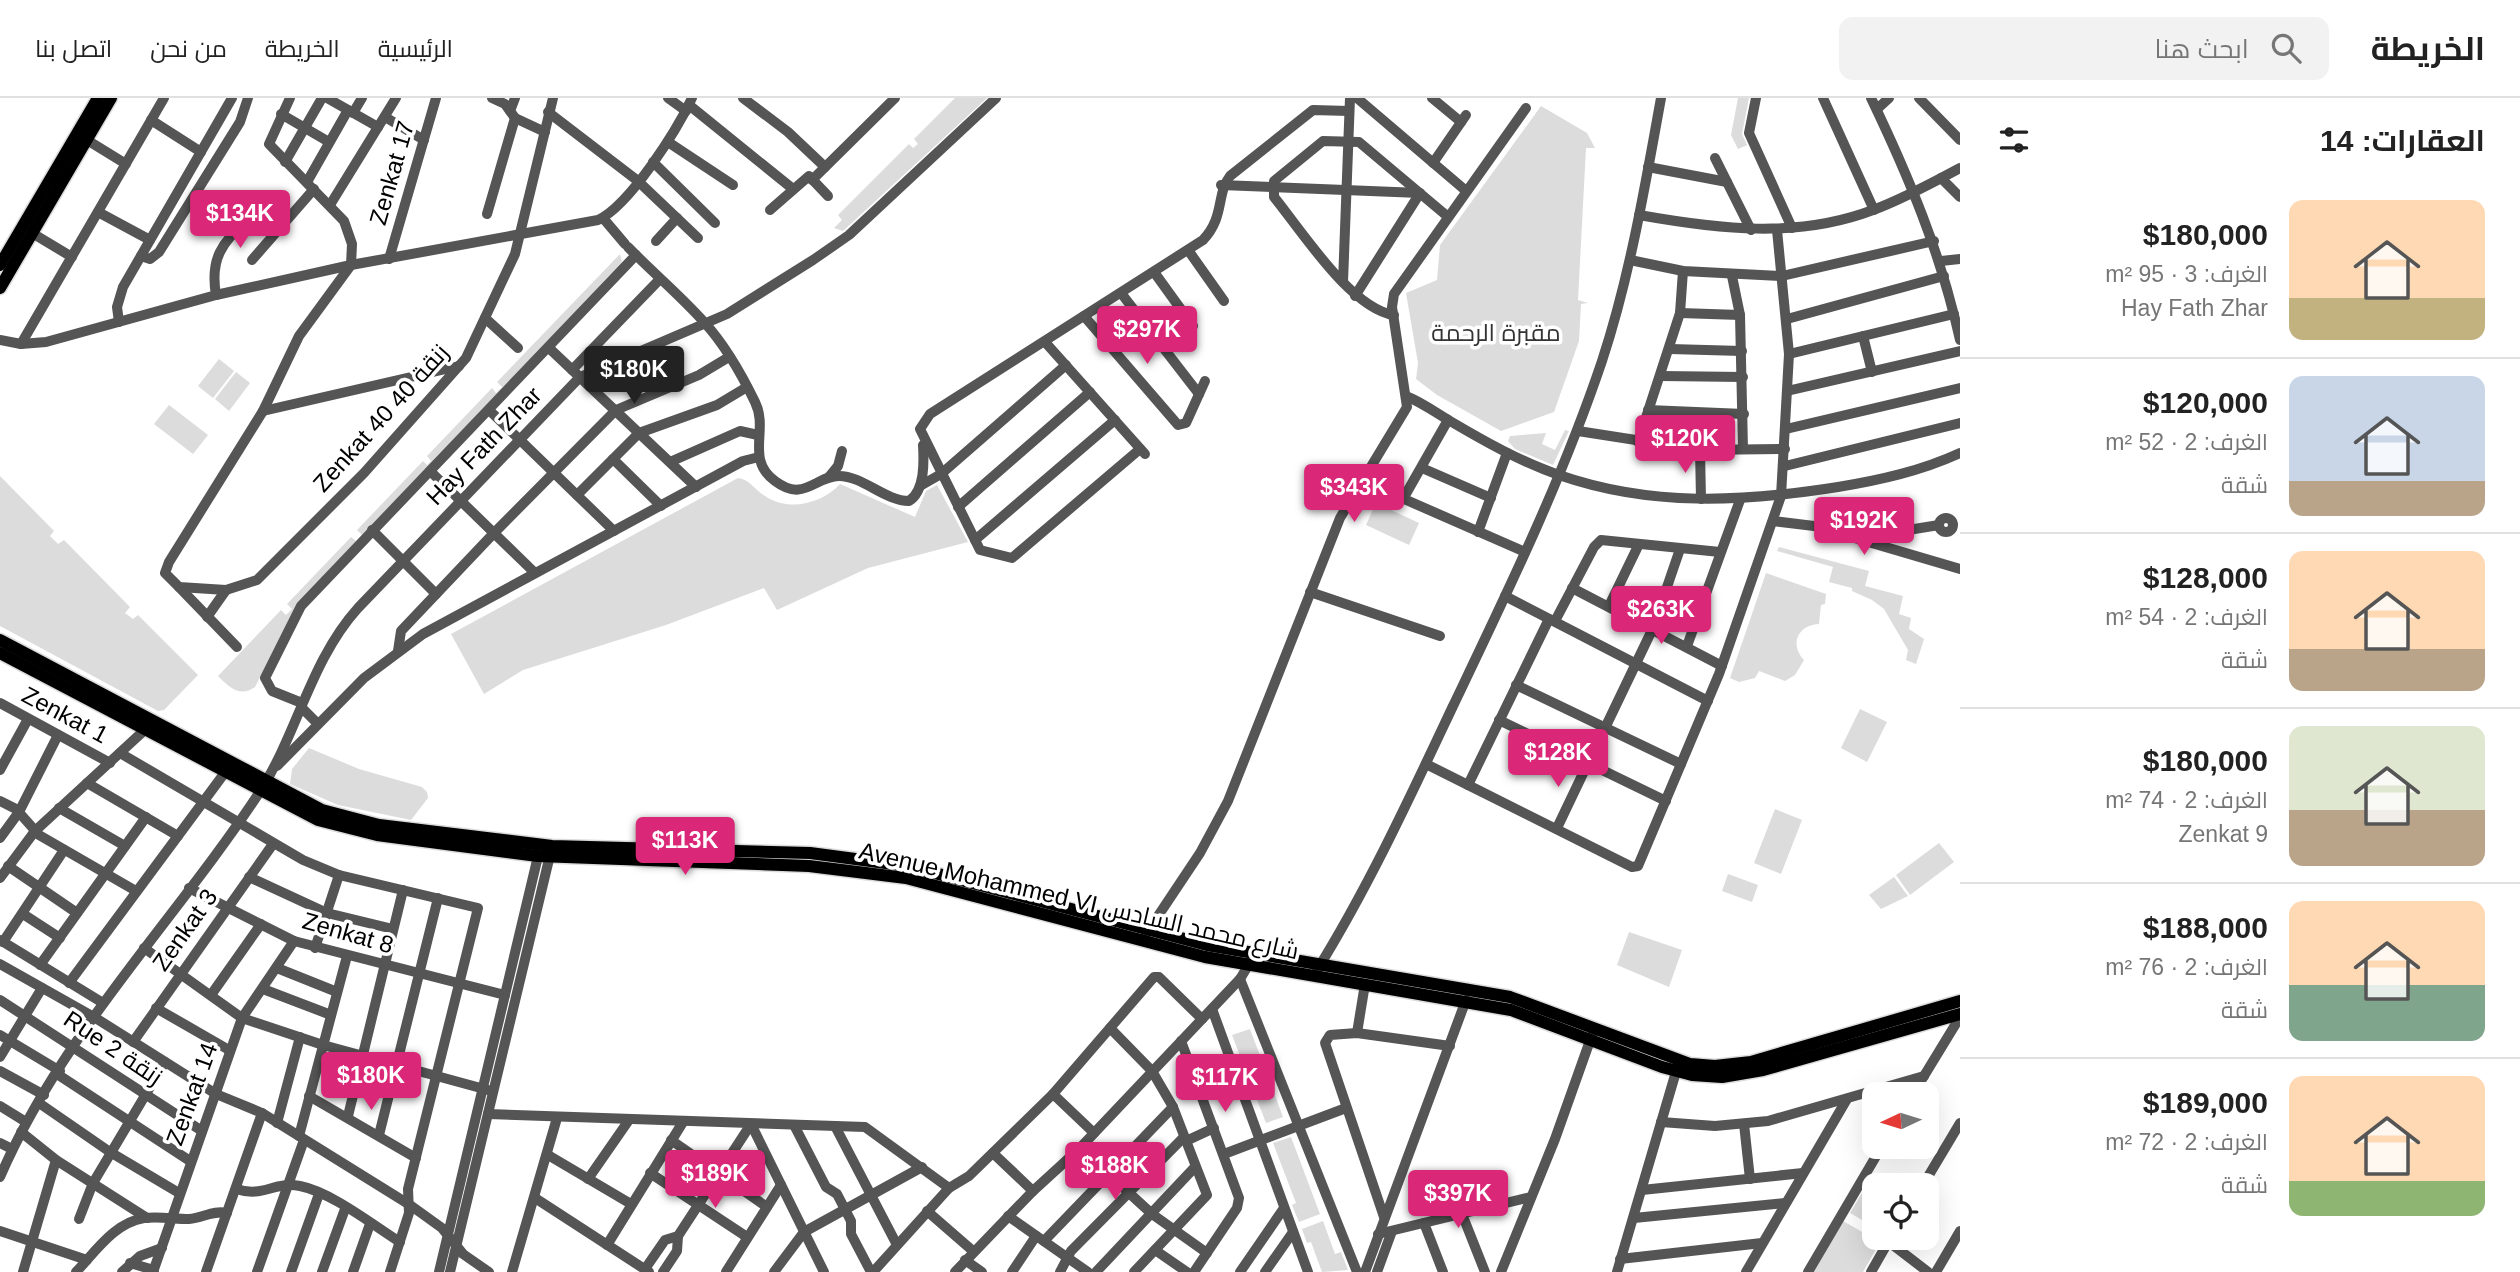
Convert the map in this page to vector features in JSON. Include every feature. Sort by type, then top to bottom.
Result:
[{"type":"main road","points":[[0,265],[98,98]]},
{"type":"main road","points":[[0,288],[111,98]]},
{"type":"main road","name":"Avenue Mohammed VI شارع محمد السادس","points":[[0,640],[228,767],[266,781],[318,820],[354,831],[545,851],[761,857],[840,868],[923,875],[1146,936],[1251,960],[1482,990],[1527,1002],[1593,1033],[1678,1066],[1722,1077],[1750,1073],[1960,1015]]},
{"type":"main road","name":"Avenue Mohammed VI شارع محمد السادس","points":[[0,653],[150,725]]},
{"type":"main road","name":"Avenue Mohammed VI شارع محمد السادس","points":[[1317,970],[1365,984],[1511,1010],[1593,1033]]},
{"type":"main road","name":"Avenue Mohammed VI شارع محمد السادس","points":[[1678,1066],[1751,1062],[1960,1001]]},
{"type":"street","points":[[21,344],[164,98]]},
{"type":"street","points":[[119,322],[118,300],[232,98]]},
{"type":"street","points":[[141,256],[150,259],[159,252],[240,122],[248,98]]},
{"type":"street","points":[[237,646],[165,573],[169,562],[263,411],[299,336],[351,265],[352,244],[348,227],[330,205],[269,144],[290,98]]},
{"type":"street","points":[[285,162],[327,98],[378,127]]},
{"type":"street","points":[[253,260],[310,186],[329,142],[362,98]]},
{"type":"street","points":[[330,205],[396,98]]},
{"type":"street","name":"Zenkat 17","points":[[389,259],[436,98]]},
{"type":"street","points":[[492,98],[505,104],[512,115],[545,132]]},
{"type":"street","points":[[487,214],[515,98]]},
{"type":"street","name":"Zenkat 40 زنقة 40","points":[[226,590],[257,580],[272,567],[459,366],[513,261],[552,98]]},
{"type":"street","points":[[668,98],[689,104],[793,189]]},
{"type":"street","points":[[743,98],[788,132],[825,167]]},
{"type":"street","points":[[813,180],[895,98]]},
{"type":"street","name":"Hay Fath Zhar","points":[[266,781],[339,629],[402,560],[520,440],[576,374],[727,314],[849,234],[996,98]]},
{"type":"street","points":[[1343,282],[1350,98]]},
{"type":"street","points":[[1357,98],[1465,190]]},
{"type":"street","points":[[1432,98],[1464,119],[1433,163]]},
{"type":"street","points":[[1317,970],[1426,764],[1505,596],[1578,431],[1603,358],[1630,260],[1661,98]]},
{"type":"street","points":[[1756,98],[1749,133],[1792,228]]},
{"type":"street","points":[[1823,98],[1874,210]]},
{"type":"street","points":[[1871,98],[1915,191],[1934,241],[1960,340]]},
{"type":"street","points":[[1877,109],[1889,98]]},
{"type":"street","points":[[1919,98],[1960,140]]},
{"type":"street","points":[[0,340],[21,344],[46,342],[216,295],[351,265],[520,236],[603,218],[653,162],[668,142],[689,104]]},
{"type":"street","points":[[1146,936],[1200,853],[1228,801],[1340,517],[1404,415],[1408,397],[1394,315],[1394,294],[1465,190],[1526,108]]},
{"type":"street","points":[[1045,342],[1143,452],[1012,558],[980,550],[923,441],[920,429],[925,418],[1203,240],[1215,225],[1223,185],[1230,176],[1313,110],[1349,111]]},
{"type":"street","points":[[548,112],[638,181],[698,238]]},
{"type":"street","points":[[281,114],[329,142]]},
{"type":"street","points":[[385,117],[424,140]]},
{"type":"street","points":[[152,120],[201,152]]},
{"type":"street","points":[[87,140],[126,164]]},
{"type":"street","points":[[1394,315],[1379,313],[1355,296],[1273,197],[1274,181],[1323,141],[1359,142],[1447,216]]},
{"type":"street","points":[[668,142],[733,185]]},
{"type":"street","points":[[1715,158],[1751,230]]},
{"type":"street","points":[[653,162],[715,223]]},
{"type":"street","points":[[1648,167],[1727,182]]},
{"type":"street","points":[[1639,215],[1693,225],[1751,230],[1777,230],[1837,222],[1874,210],[1960,168]]},
{"type":"street","points":[[770,210],[808,176],[828,196]]},
{"type":"street","points":[[1941,178],[1960,197]]},
{"type":"street","points":[[1223,185],[1420,193]]},
{"type":"street","points":[[1355,296],[1420,193]]},
{"type":"street","points":[[216,295],[213,276],[219,250],[260,206]]},
{"type":"street","points":[[98,212],[150,240]]},
{"type":"street","points":[[603,218],[636,256],[706,324],[729,357],[760,416],[759,457],[766,473],[789,488],[817,486],[838,466],[842,451]]},
{"type":"street","points":[[656,241],[677,218]]},
{"type":"street","points":[[1426,764],[1632,867],[1638,866],[1722,666],[1781,496],[1785,466],[1789,354],[1777,230]]},
{"type":"street","points":[[32,233],[72,257]]},
{"type":"street","points":[[1630,260],[1683,271],[1732,276],[1782,276],[1934,241]]},
{"type":"street","points":[[1188,250],[1224,301]]},
{"type":"street","points":[[318,724],[301,705],[272,691],[265,678],[301,606],[636,256]]},
{"type":"street","points":[[1941,261],[1960,259]]},
{"type":"street","points":[[1637,442],[1680,313],[1683,271]]},
{"type":"street","points":[[1154,272],[1193,326]]},
{"type":"street","points":[[1732,276],[1740,315],[1743,449]]},
{"type":"street","points":[[1787,319],[1944,276]]},
{"type":"street","points":[[576,374],[660,279]]},
{"type":"street","points":[[1121,293],[1199,394]]},
{"type":"street","points":[[1680,313],[1740,315]]},
{"type":"street","points":[[1789,354],[1954,314]]},
{"type":"street","points":[[1084,316],[1178,425],[1186,423],[1205,381]]},
{"type":"street","points":[[485,318],[519,348]]},
{"type":"street","points":[[1863,336],[1872,372]]},
{"type":"street","points":[[549,348],[696,487]]},
{"type":"street","points":[[1670,349],[1742,351]]},
{"type":"street","points":[[1787,391],[1960,351]]},
{"type":"street","points":[[398,651],[401,631],[616,410],[699,375],[729,357]]},
{"type":"street","points":[[919,486],[941,474],[1066,365]]},
{"type":"street","points":[[263,411],[459,366]]},
{"type":"street","points":[[425,375],[433,384],[434,395]]},
{"type":"street","points":[[1661,376],[1743,377]]},
{"type":"street","points":[[577,495],[639,433],[716,405],[747,387]]},
{"type":"street","points":[[1786,429],[1960,388]]},
{"type":"street","points":[[958,507],[1090,392]]},
{"type":"street","points":[[1408,397],[1507,453],[1558,475],[1621,491],[1701,499],[1740,500],[1781,496],[1876,481],[1908,473],[1960,453]]},
{"type":"street","points":[[489,410],[614,531]]},
{"type":"street","points":[[1648,410],[1744,414]]},
{"type":"street","points":[[975,540],[1115,420]]},
{"type":"street","points":[[1403,499],[1448,420]]},
{"type":"street","points":[[1785,466],[1960,423]]},
{"type":"street","points":[[1578,431],[1700,450],[1785,449]]},
{"type":"street","points":[[670,462],[740,432],[758,435]]},
{"type":"street","points":[[829,477],[845,476],[905,501],[915,497],[919,486],[923,441]]},
{"type":"street","points":[[1700,450],[1701,499]]},
{"type":"street","points":[[1478,532],[1507,453]]},
{"type":"street","points":[[0,1177],[23,1127],[103,1003],[266,781],[364,678],[398,651],[535,573],[743,461],[759,457]]},
{"type":"street","points":[[613,459],[661,506]]},
{"type":"street","points":[[1422,468],[1491,498]]},
{"type":"street","points":[[430,471],[535,573]]},
{"type":"street","points":[[1363,481],[1525,552]]},
{"type":"street","points":[[1687,646],[1740,500]]},
{"type":"street","points":[[1773,521],[1814,526],[1960,569]]},
{"type":"street","points":[[1855,539],[1939,525]]},
{"type":"street","points":[[372,530],[436,594]]},
{"type":"street","points":[[1468,785],[1516,685],[1599,541],[1609,539],[1720,552]]},
{"type":"street","points":[[1609,606],[1639,544]]},
{"type":"street","points":[[1605,728],[1653,628],[1680,549]]},
{"type":"street","points":[[179,587],[226,590]]},
{"type":"street","points":[[1572,588],[1722,666]]},
{"type":"street","points":[[207,617],[226,590]]},
{"type":"street","points":[[1310,592],[1440,636]]},
{"type":"street","points":[[1505,596],[1708,701]]},
{"type":"street","points":[[1516,685],[1681,765]]},
{"type":"street","name":"Zenkat 1","points":[[0,703],[110,763]]},
{"type":"street","points":[[0,770],[28,719]]},
{"type":"street","points":[[1499,720],[1667,801]]},
{"type":"street","points":[[0,878],[35,831],[150,725]]},
{"type":"street","points":[[0,838],[19,812],[58,735]]},
{"type":"street","points":[[120,753],[273,844],[340,875],[478,908],[408,1189],[410,1205],[390,1272]]},
{"type":"street","points":[[1557,828],[1588,762]]},
{"type":"street","points":[[69,983],[228,767]]},
{"type":"street","points":[[87,783],[178,836]]},
{"type":"street","points":[[0,801],[19,812],[35,831],[135,891]]},
{"type":"street","points":[[59,808],[125,846]]},
{"type":"street","points":[[40,965],[146,817]]},
{"type":"street","name":"Zenkat 3","points":[[133,1042],[273,844]]},
{"type":"street","points":[[64,850],[23,914],[1,941],[103,1003]]},
{"type":"street","points":[[450,1272],[488,1114],[488,1089],[505,995],[545,851]]},
{"type":"street","points":[[439,1272],[488,1089],[545,851]]},
{"type":"street","points":[[8,866],[77,913]]},
{"type":"street","points":[[315,948],[340,875]]},
{"type":"street","points":[[249,877],[327,913],[393,929]]},
{"type":"street","name":"Zenkat 8","points":[[188,888],[294,941],[418,975],[505,995]]},
{"type":"street","points":[[348,1116],[403,890]]},
{"type":"street","points":[[379,1135],[438,898]]},
{"type":"street","points":[[23,914],[60,939]]},
{"type":"street","points":[[211,995],[261,924]]},
{"type":"street","name":"Zenkat 14","points":[[154,1271],[190,1161],[242,1018],[294,941]]},
{"type":"street","points":[[144,948],[242,1018],[323,1045],[488,1089]]},
{"type":"street","points":[[257,1272],[288,1185],[347,956]]},
{"type":"street","points":[[955,1272],[1033,1191],[1080,1148],[1212,1009],[1240,979],[1251,960]]},
{"type":"street","points":[[0,964],[93,1017],[216,1094],[262,1113],[410,1205],[489,1272]]},
{"type":"street","points":[[277,968],[337,992]]},
{"type":"street","points":[[794,1125],[826,1187],[836,1194],[845,1209],[851,1221],[851,1234],[872,1272],[948,1188],[969,1176],[1053,1094],[1156,977],[1202,1019]]},
{"type":"street","points":[[1240,979],[1357,1272]]},
{"type":"street","points":[[1357,1033],[1365,984]]},
{"type":"street","points":[[0,1057],[42,988]]},
{"type":"street","points":[[263,989],[331,1015]]},
{"type":"street","name":"Rue 2 زنقة","points":[[0,1000],[75,1046],[145,1096],[202,1131]]},
{"type":"street","points":[[1365,1272],[1466,1000]]},
{"type":"street","points":[[156,1008],[229,1050]]},
{"type":"street","points":[[1212,1009],[1308,1272]]},
{"type":"street","points":[[1920,1082],[1960,1015]]},
{"type":"street","points":[[1110,1028],[1152,1071],[1173,1107],[1207,1195],[1137,1271]]},
{"type":"street","points":[[1384,1217],[1325,1043],[1330,1035],[1357,1033],[1450,1046]]},
{"type":"street","points":[[1501,1272],[1593,1033]]},
{"type":"street","points":[[0,1035],[190,1161]]},
{"type":"street","points":[[277,1123],[300,1037]]},
{"type":"street","points":[[1181,1041],[1240,1203],[1194,1272]]},
{"type":"street","points":[[79,1219],[93,1183],[165,1062]]},
{"type":"street","points":[[1617,1272],[1678,1066]]},
{"type":"street","points":[[0,1071],[110,1152],[180,1193]]},
{"type":"street","points":[[1661,1122],[1744,1124],[1847,1099],[1924,1076]]},
{"type":"street","points":[[1053,1094],[1094,1133]]},
{"type":"street","points":[[309,1096],[348,1116],[416,1158]]},
{"type":"street","points":[[1746,1272],[1847,1099]]},
{"type":"street","points":[[0,1106],[56,1160],[147,1218]]},
{"type":"street","points":[[1012,1272],[1040,1238],[1108,1175],[1173,1107]]},
{"type":"street","points":[[1224,1154],[1346,1108]]},
{"type":"street","points":[[206,1272],[262,1113]]},
{"type":"street","points":[[488,1114],[870,1129],[948,1188]]},
{"type":"street","points":[[512,1272],[557,1118]]},
{"type":"street","points":[[588,1179],[629,1120]]},
{"type":"street","points":[[607,1245],[683,1122]]},
{"type":"street","points":[[1930,1173],[1960,1123]]},
{"type":"street","points":[[663,1272],[677,1251],[678,1236],[751,1124]]},
{"type":"street","points":[[751,1124],[824,1272]]},
{"type":"street","points":[[1744,1124],[1750,1179]]},
{"type":"street","points":[[835,1126],[897,1245]]},
{"type":"street","points":[[1060,1272],[1071,1251],[1185,1139],[1214,1128]]},
{"type":"street","points":[[671,1140],[767,1207]]},
{"type":"street","points":[[0,1143],[12,1149]]},
{"type":"street","points":[[1080,1148],[1172,1231],[1207,1253]]},
{"type":"street","points":[[993,1153],[1033,1191]]},
{"type":"street","points":[[548,1155],[631,1204]]},
{"type":"street","points":[[1808,1272],[1874,1159]]},
{"type":"street","points":[[23,1272],[56,1160]]},
{"type":"street","points":[[774,1272],[804,1232],[922,1167]]},
{"type":"street","points":[[1096,1272],[1195,1167]]},
{"type":"street","points":[[650,1173],[747,1237]]},
{"type":"street","points":[[1642,1190],[1803,1173]]},
{"type":"street","points":[[236,1189],[252,1194],[288,1185],[319,1194],[400,1242]]},
{"type":"street","points":[[726,1272],[781,1185]]},
{"type":"street","points":[[291,1272],[319,1194]]},
{"type":"street","points":[[1378,1234],[1531,1197]]},
{"type":"street","points":[[535,1198],[647,1271],[665,1240],[678,1236]]},
{"type":"street","points":[[1634,1218],[1785,1203]]},
{"type":"street","points":[[1240,1272],[1284,1208]]},
{"type":"street","points":[[322,1272],[345,1209]]},
{"type":"street","points":[[76,1272],[100,1244],[129,1221],[147,1218],[190,1219],[217,1211],[227,1213]]},
{"type":"street","points":[[927,1211],[973,1251]]},
{"type":"street","points":[[1462,1213],[1485,1272]]},
{"type":"street","points":[[1008,1216],[1088,1272]]},
{"type":"street","points":[[1424,1223],[1443,1272]]},
{"type":"street","points":[[353,1272],[370,1224]]},
{"type":"street","points":[[0,1231],[87,1260]]},
{"type":"street","points":[[1377,1272],[1392,1231]]},
{"type":"street","points":[[1936,1272],[1960,1231]]},
{"type":"street","points":[[1265,1272],[1293,1232]]},
{"type":"street","points":[[1620,1259],[1762,1244]]},
{"type":"street","points":[[122,1272],[130,1263],[148,1252],[162,1248]]},
{"type":"street","points":[[1155,1250],[1187,1272]]},
{"type":"street","points":[[1871,1272],[1884,1250]]},
{"type":"street","points":[[1902,1250],[1928,1272]]},
{"type":"street","points":[[965,1261],[982,1272]]},
{"type":"street","points":[[130,1263],[154,1271]]},
{"type":"green space","points":[[955,98],[987,98],[843,231],[834,228],[842,220],[838,215],[909,144],[913,148],[918,144],[914,139]]},
{"type":"green space","points":[[1738,98],[1749,98],[1742,134],[1747,145],[1738,149],[1731,135]]},
{"type":"green space","name":"مقبرة الرحمة","points":[[1541,106],[1587,133],[1595,148],[1586,148],[1578,300],[1588,303],[1581,304],[1579,341],[1554,412],[1501,431],[1437,395],[1416,379],[1418,363],[1406,293],[1437,280],[1440,245]]},
{"type":"green space","points":[[620,254],[622,262],[299,602],[255,687],[240,691],[222,680],[218,676],[281,610],[286,615],[292,609],[287,604],[351,537],[356,541],[362,535],[357,530],[423,461],[427,465],[431,461],[427,456],[492,388],[496,393],[502,387],[497,382]]},
{"type":"green space","points":[[219,359],[234,371],[213,398],[198,386]]},
{"type":"green space","points":[[236,372],[250,383],[229,411],[215,399]]},
{"type":"green space","points":[[169,405],[208,435],[193,454],[154,424]]},
{"type":"green space","points":[[1565,430],[1569,431],[1553,465],[1515,449],[1508,441],[1510,436],[1546,433],[1542,444],[1555,450]]},
{"type":"green space","points":[[0,476],[54,531],[50,536],[58,544],[64,540],[130,607],[125,613],[133,619],[138,615],[198,675],[164,710],[158,711],[0,626]]},
{"type":"green space","points":[[738,478],[774,501],[794,505],[824,497],[840,484],[915,517],[926,491],[937,485],[968,542],[868,568],[777,610],[764,588],[666,625],[523,670],[484,694],[451,634]]},
{"type":"green space","points":[[1376,503],[1419,523],[1409,545],[1366,525]]},
{"type":"green space","points":[[1779,547],[1869,571],[1865,586],[1903,596],[1899,614],[1911,618],[1909,629],[1924,639],[1916,664],[1906,660],[1908,650],[1884,609],[1852,591],[1852,588],[1829,582],[1833,567],[1777,551]]},
{"type":"green space","points":[[1766,573],[1826,594],[1825,604],[1821,605],[1819,624],[1806,628],[1798,636],[1797,648],[1804,660],[1795,675],[1785,681],[1759,671],[1755,678],[1739,682],[1730,678]]},
{"type":"green space","points":[[1860,709],[1887,722],[1867,762],[1841,748]]},
{"type":"green space","points":[[309,748],[359,769],[422,787],[428,798],[411,820],[338,805],[290,784],[292,769]]},
{"type":"green space","points":[[1775,809],[1802,820],[1781,874],[1754,863]]},
{"type":"green space","points":[[1939,843],[1954,862],[1910,895],[1896,875]]},
{"type":"green space","points":[[1728,874],[1758,885],[1752,902],[1722,891]]},
{"type":"green space","points":[[1894,877],[1908,896],[1881,909],[1869,895]]},
{"type":"green space","points":[[1629,932],[1682,950],[1669,987],[1617,965]]},
{"type":"green space","points":[[1250,1029],[1283,1117],[1266,1123],[1232,1035]]},
{"type":"green space","points":[[1291,1137],[1320,1214],[1299,1222],[1292,1205],[1296,1203],[1273,1143]]},
{"type":"green space","points":[[1862,1193],[1862,1220],[1850,1213]]},
{"type":"green space","points":[[1323,1221],[1335,1254],[1341,1252],[1348,1270],[1322,1272],[1311,1242],[1307,1243],[1302,1229]]},
{"type":"green space","points":[[1843,1221],[1862,1232],[1862,1250],[1875,1250],[1863,1272],[1814,1272]]}]
